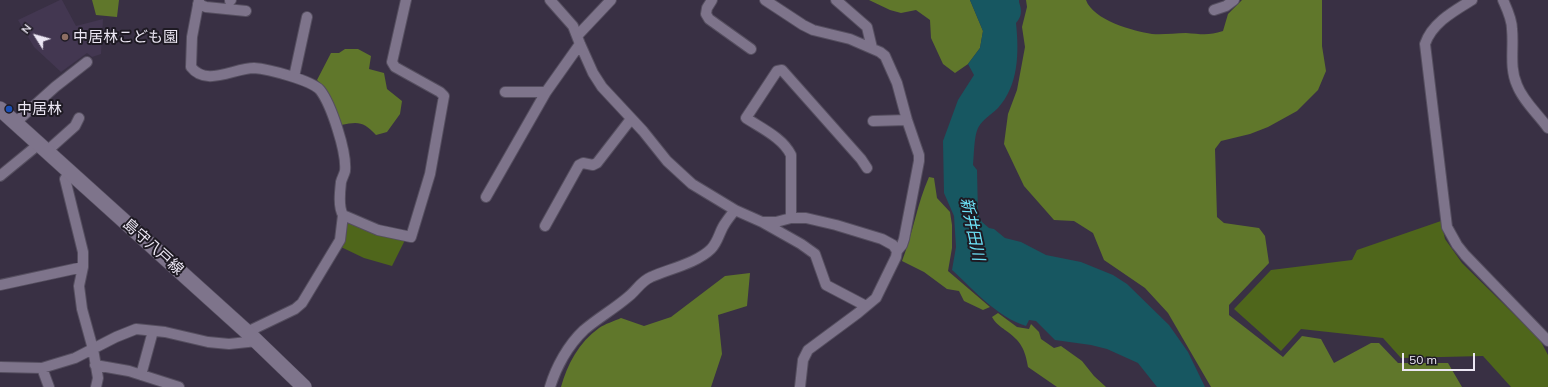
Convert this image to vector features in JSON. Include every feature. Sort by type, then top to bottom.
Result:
[{"type":"main road","name":"島守八戸線","points":[[0,109],[252,336],[304,387]]},
{"type":"street","points":[[246,11],[206,7],[199,2],[192,37],[191,67],[195,73],[214,76],[254,68],[310,82],[319,90],[329,106],[345,159],[345,171],[341,182],[340,210],[343,215],[378,230],[410,237],[430,174],[444,96],[440,92],[395,67],[392,62],[406,0]]},
{"type":"street","points":[[550,0],[573,26],[593,74],[602,87],[678,172],[692,184],[735,210],[762,222],[805,246],[815,254],[826,285],[866,306]]},
{"type":"street","points":[[486,197],[546,92],[578,40],[611,0]]},
{"type":"street","points":[[712,0],[707,8],[706,14],[709,19],[751,49]]},
{"type":"street","points":[[765,0],[803,25],[814,30],[872,48],[885,56],[897,82],[907,120],[919,155],[904,239],[902,245],[897,251],[888,275],[876,298],[808,350],[803,360],[800,387]]},
{"type":"street","points":[[836,0],[867,27],[872,48]]},
{"type":"street","points":[[1214,10],[1226,6],[1234,0]]},
{"type":"street","points":[[1472,0],[1440,22],[1427,38],[1425,44],[1447,227],[1457,245],[1548,341]]},
{"type":"street","points":[[1503,0],[1511,20],[1513,31],[1513,66],[1517,86],[1525,99],[1548,128]]},
{"type":"street","points":[[294,77],[307,17]]},
{"type":"street","points":[[15,122],[55,87],[87,62]]},
{"type":"street","points":[[791,218],[791,155],[781,141],[746,118],[777,70],[782,70],[861,159],[867,168]]},
{"type":"street","points":[[505,92],[546,92]]},
{"type":"street","points":[[0,176],[75,126],[79,118]]},
{"type":"street","points":[[545,226],[579,165],[583,163],[593,165],[597,163],[631,119]]},
{"type":"street","points":[[872,121],[907,120]]},
{"type":"street","points":[[70,172],[65,179],[82,252],[84,267],[79,286],[82,309],[96,365],[98,378],[96,387]]},
{"type":"street","points":[[550,387],[554,374],[569,347],[583,331],[629,296],[638,285],[650,277],[698,258],[710,250],[716,242],[723,225],[735,210]]},
{"type":"street","points":[[0,367],[42,368],[75,358],[116,337],[136,329],[165,332],[208,342],[229,344],[252,336],[302,303],[340,240],[343,215]]},
{"type":"street","points":[[762,222],[776,222],[791,218],[806,218],[836,225],[882,239],[893,245],[897,251]]},
{"type":"street","points":[[0,285],[84,267]]},
{"type":"street","points":[[141,375],[152,331]]},
{"type":"street","points":[[96,365],[129,371],[179,387]]},
{"type":"street","points":[[42,368],[49,387]]},
{"type":"shaded area","name":"中居林こども園","points":[[62,0],[76,26],[103,19],[101,54],[92,57],[87,53],[61,72],[34,47],[18,20]]},
{"type":"green space","points":[[92,0],[119,0],[117,17],[96,15]]},
{"type":"green space","points":[[869,0],[970,0],[983,31],[980,48],[968,64],[955,73],[943,64],[931,38],[930,20],[916,10],[901,13],[890,10]]},
{"type":"green space","points":[[1026,0],[1086,0],[1090,7],[1105,19],[1125,27],[1152,34],[1209,34],[1223,31],[1228,14],[1242,0],[1322,0],[1322,46],[1326,71],[1318,90],[1297,111],[1268,127],[1250,134],[1221,141],[1215,149],[1217,217],[1224,223],[1259,228],[1265,236],[1269,263],[1229,305],[1229,315],[1283,357],[1302,336],[1321,339],[1334,363],[1371,343],[1379,343],[1398,363],[1448,363],[1462,387],[1211,387],[1168,313],[1145,288],[1104,260],[1093,233],[1074,221],[1054,220],[1024,186],[1004,144],[1008,114],[1017,90],[1025,47],[1022,27],[1027,7]]},
{"type":"green space","points":[[345,49],[358,49],[371,56],[369,69],[384,73],[387,89],[402,101],[400,114],[387,132],[376,135],[368,127],[361,124],[352,123],[341,125],[334,105],[324,87],[317,80],[331,53],[339,53]]},
{"type":"green space","points":[[929,177],[934,178],[937,198],[950,212],[952,225],[952,248],[948,271],[990,307],[983,310],[964,301],[959,291],[947,289],[924,272],[902,261]]},
{"type":"green space","points":[[347,220],[403,238],[404,242],[392,266],[364,258],[341,247],[346,236]]},
{"type":"green space","points":[[1441,221],[1445,239],[1462,263],[1540,340],[1548,355],[1548,387],[1511,387],[1483,356],[1401,358],[1383,338],[1301,329],[1281,351],[1234,309],[1271,270],[1352,260],[1357,250]]},
{"type":"green space","points":[[750,273],[747,306],[718,315],[722,354],[711,387],[561,387],[570,362],[575,354],[585,340],[601,327],[621,318],[644,326],[671,317],[725,276]]},
{"type":"green space","points":[[998,313],[1017,327],[1029,329],[1031,324],[1039,332],[1041,339],[1054,348],[1061,346],[1082,361],[1094,376],[1106,387],[1057,387],[1028,367],[1024,350],[1019,342],[992,317]]},
{"type":"water","name":"新井田川","points":[[970,0],[1019,0],[1021,11],[1016,23],[1017,57],[1014,79],[1005,99],[978,128],[974,146],[973,165],[977,170],[978,214],[982,222],[1005,238],[1021,242],[1046,255],[1081,262],[1113,275],[1127,284],[1169,325],[1188,352],[1205,387],[1157,387],[1138,363],[1107,349],[1091,345],[1055,340],[1036,321],[1029,320],[1026,326],[1015,322],[986,302],[952,270],[956,247],[954,216],[944,193],[943,141],[958,100],[974,75],[968,64],[980,48],[983,31]]},
{"type":"place","name":"中居林こども園","points":[[65,37]]},
{"type":"place","name":"中居林","points":[[9,109]]}]
